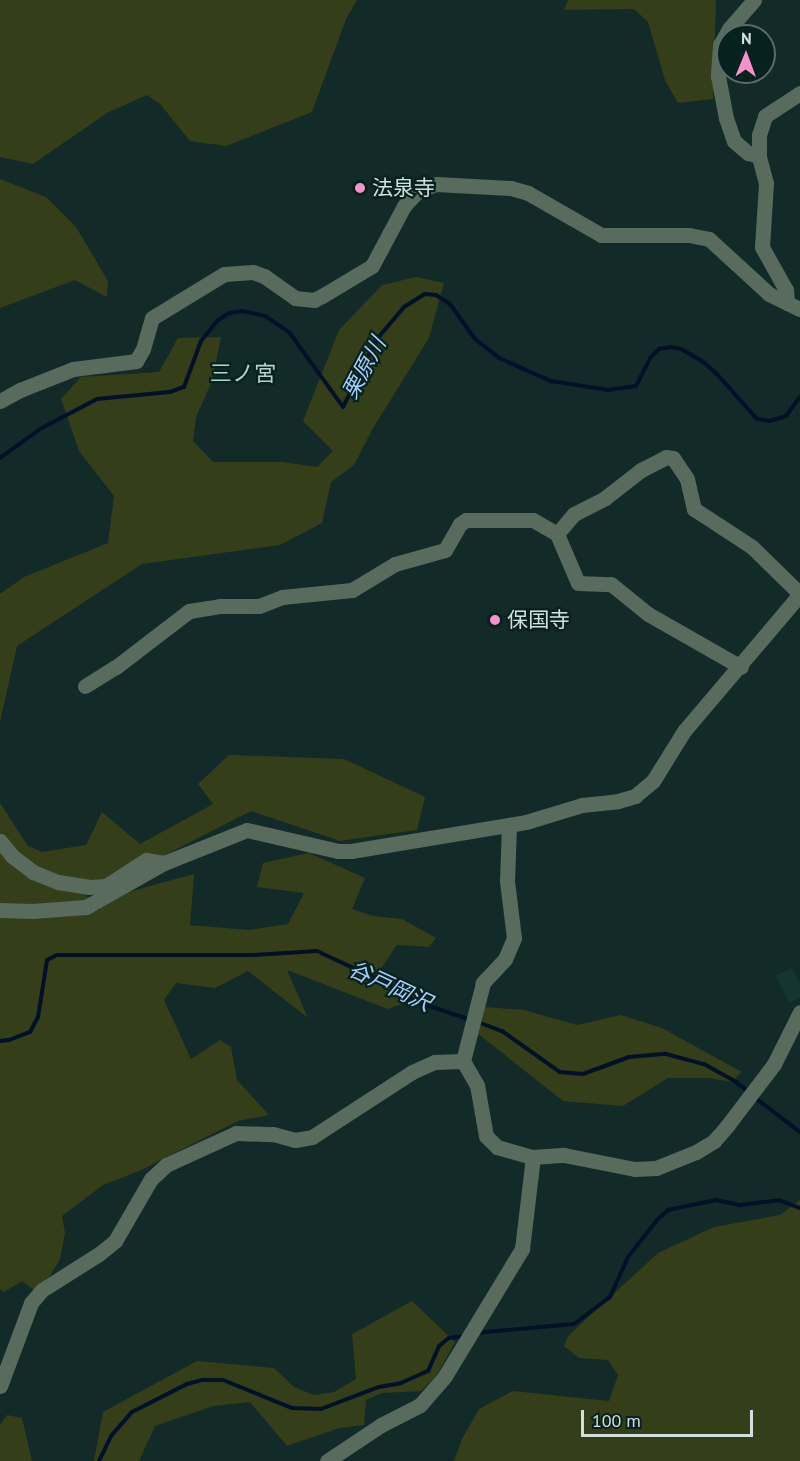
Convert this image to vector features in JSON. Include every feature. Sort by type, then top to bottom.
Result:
[{"type":"street","points":[[754,0],[729,29],[720,45],[718,76],[726,118],[734,141],[748,153],[759,156]]},
{"type":"street","points":[[794,306],[762,247],[766,183],[759,156],[759,135],[765,116],[800,93]]},
{"type":"street","points":[[0,401],[20,390],[73,369],[136,361],[143,349],[152,318],[224,274],[253,272],[264,276],[295,298],[314,300],[372,266],[404,206],[419,190],[436,184],[511,188],[528,193],[601,235],[689,235],[709,239],[769,294],[794,306]]},
{"type":"street","points":[[0,910],[32,911],[87,907],[164,863],[247,830],[345,851],[509,825],[582,805],[618,801],[634,796],[652,781],[684,731],[741,667],[758,641],[800,594],[752,547],[694,509],[687,479],[672,458],[666,457],[641,470],[605,498],[574,514],[557,534]]},
{"type":"street","points":[[84,686],[116,667],[189,610],[220,606],[259,606],[282,597],[352,590],[396,564],[445,550],[460,524],[466,520],[533,520],[557,534],[578,583],[611,584],[648,614],[741,667]]},
{"type":"street","points":[[509,825],[507,881],[514,938],[505,959],[483,983],[463,1061],[477,1085],[486,1136],[505,1151],[533,1157],[564,1155],[635,1169],[656,1168],[696,1152],[714,1141],[774,1064],[800,1012]]},
{"type":"street","points":[[0,841],[12,856],[33,872],[58,882],[90,887],[106,886],[146,860],[164,863]]},
{"type":"street","points":[[0,1386],[32,1303],[42,1290],[99,1254],[115,1241],[151,1179],[166,1166],[236,1133],[273,1134],[295,1140],[312,1137],[412,1072],[434,1062],[463,1061]]},
{"type":"street","points":[[327,1461],[381,1425],[420,1405],[436,1389],[514,1266],[522,1249],[533,1157]]},
{"type":"shaded area","points":[[792,968],[800,984],[800,997],[789,1003],[776,975]]},
{"type":"green space","points":[[0,0],[357,0],[346,19],[312,112],[226,146],[190,141],[160,104],[147,95],[107,113],[33,164],[0,157]]},
{"type":"green space","points":[[568,0],[716,0],[713,99],[678,103],[665,80],[648,22],[634,9],[564,10]]},
{"type":"green space","points":[[0,179],[46,197],[76,227],[108,281],[107,297],[75,280],[0,308]]},
{"type":"green space","points":[[416,277],[444,283],[429,338],[373,428],[354,465],[331,482],[322,523],[280,545],[142,564],[17,646],[0,722],[0,594],[24,577],[108,543],[114,496],[79,451],[61,399],[81,377],[159,372],[178,338],[221,337],[212,381],[196,417],[193,441],[213,462],[282,462],[317,467],[333,451],[303,421],[339,330],[382,285]]},
{"type":"green space","points":[[229,755],[344,759],[425,797],[417,830],[340,841],[251,811],[85,896],[99,900],[194,874],[190,925],[249,930],[288,924],[304,893],[257,887],[263,863],[309,853],[365,878],[352,909],[373,916],[402,919],[436,938],[429,947],[397,945],[378,973],[421,997],[388,1009],[287,970],[308,1018],[248,971],[215,988],[176,983],[164,1000],[191,1059],[220,1040],[231,1047],[237,1080],[269,1115],[238,1121],[139,1171],[103,1185],[62,1216],[65,1233],[60,1259],[50,1276],[34,1290],[22,1281],[4,1292],[0,1289],[0,803],[28,846],[42,852],[86,845],[102,812],[140,844],[213,804],[198,784]]},
{"type":"green space","points":[[485,1007],[524,1010],[577,1025],[621,1015],[662,1028],[742,1072],[731,1082],[710,1078],[668,1078],[623,1106],[563,1101],[477,1033]]},
{"type":"green space","points":[[800,1200],[800,1461],[454,1461],[462,1439],[479,1409],[513,1391],[609,1401],[618,1375],[608,1360],[579,1358],[564,1346],[568,1336],[658,1253],[714,1227],[780,1215]]},
{"type":"green space","points":[[412,1301],[455,1342],[437,1375],[421,1391],[382,1393],[366,1400],[364,1425],[339,1428],[287,1446],[250,1402],[213,1406],[155,1426],[139,1461],[94,1461],[103,1412],[197,1361],[274,1368],[294,1387],[314,1395],[334,1392],[356,1379],[352,1334]]},
{"type":"green space","points":[[7,1415],[22,1418],[32,1461],[0,1461],[0,1425]]},
{"type":"waterway","name":"栗原川","points":[[0,458],[40,429],[97,399],[170,392],[184,387],[201,341],[218,320],[229,313],[243,311],[265,316],[289,332],[343,407],[377,339],[404,307],[425,294],[436,295],[450,304],[475,339],[499,358],[551,381],[608,390],[636,386],[651,357],[659,349],[671,347],[681,349],[702,361],[717,374],[757,419],[770,421],[786,416],[800,397]]},
{"type":"waterway","name":"谷戸岡沢","points":[[0,1041],[30,1032],[38,1017],[47,960],[57,955],[254,955],[317,951],[396,988],[415,1001],[468,1019]]},
{"type":"waterway","name":"谷戸岡沢","points":[[478,1022],[502,1031],[560,1072],[583,1074],[629,1057],[666,1054],[704,1064],[749,1092]]},
{"type":"waterway","name":"谷戸岡沢","points":[[754,1097],[800,1132]]},
{"type":"waterway","points":[[475,1333],[574,1324],[610,1297],[628,1257],[657,1220],[668,1210],[716,1200],[740,1205],[779,1200],[800,1208]]},
{"type":"waterway","points":[[99,1461],[111,1436],[132,1412],[187,1384],[202,1380],[223,1380],[292,1408],[321,1409],[379,1387],[401,1383],[428,1371],[439,1346],[449,1338],[465,1336]]},
{"type":"place","name":"法泉寺","points":[[360,188]]},
{"type":"place","name":"保国寺","points":[[495,620]]},
{"type":"district","name":"三ノ宮","points":[[243,374]]}]
